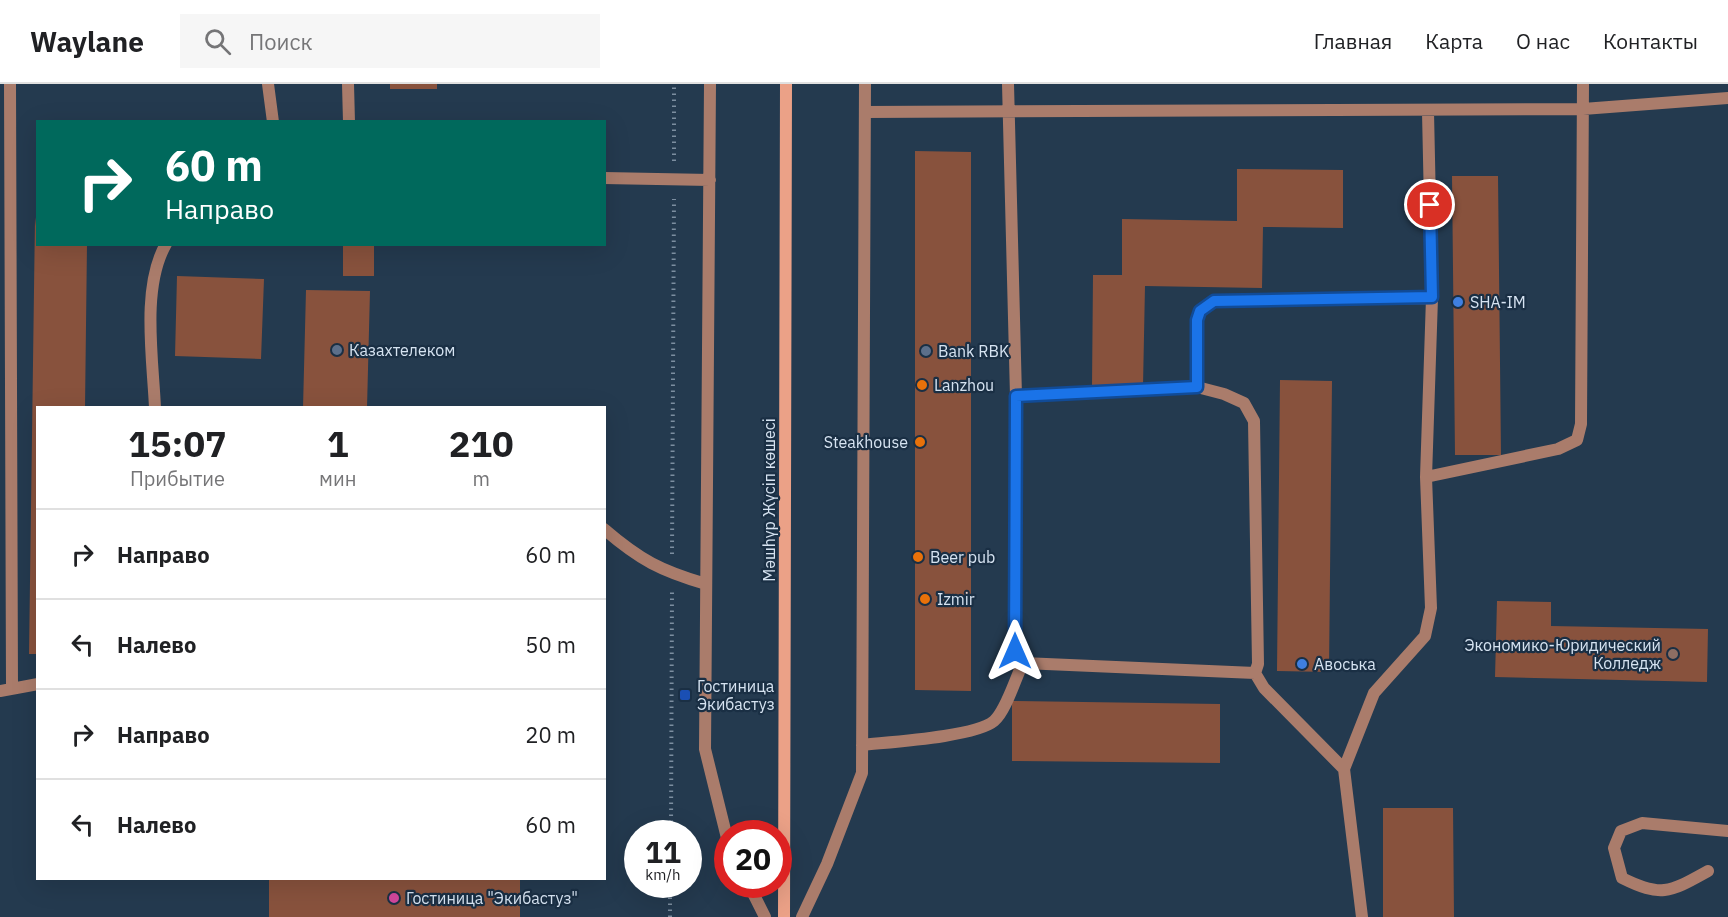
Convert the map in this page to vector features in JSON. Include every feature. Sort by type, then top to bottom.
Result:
[{"type":"main road","name":"Мәшһүр Жүсіп көшесі","points":[[784,917],[786,84]]},
{"type":"lane","points":[[10,84],[6,689],[36,684]]},
{"type":"lane","points":[[268,84],[273,120]]},
{"type":"lane","points":[[348,84],[349,120]]},
{"type":"lane","points":[[710,84],[705,749],[723,820]]},
{"type":"lane","points":[[802,917],[827,864],[862,773],[865,84]]},
{"type":"lane","points":[[1008,84],[1016,396],[1015,651],[1023,663]]},
{"type":"lane","points":[[1426,477],[1558,449],[1577,440],[1581,424],[1583,84]]},
{"type":"lane","points":[[865,112],[1583,110],[1728,98]]},
{"type":"lane","points":[[1362,917],[1344,769],[1374,693],[1425,636],[1431,608],[1426,477],[1432,297],[1428,112]]},
{"type":"lane","points":[[606,178],[710,180]]},
{"type":"lane","points":[[155,406],[150,319],[154,277],[165,246]]},
{"type":"lane","points":[[1197,387],[1197,320],[1200,311],[1214,301],[1432,297]]},
{"type":"lane","points":[[1016,396],[1197,387],[1224,394],[1244,403],[1254,421],[1258,664],[1255,673],[1264,688],[1344,769]]},
{"type":"lane","points":[[606,531],[635,556],[672,574],[706,584]]},
{"type":"lane","points":[[862,745],[967,732],[994,721],[1006,702],[1023,663]]},
{"type":"lane","points":[[1023,663],[1255,673]]},
{"type":"lane","points":[[1708,871],[1674,890],[1648,891],[1622,878],[1614,848],[1621,831],[1642,823],[1728,831]]},
{"type":"lane","points":[[756,898],[765,917]]},
{"type":"path","points":[[671,820],[674,84]]},
{"type":"path","points":[[670,898],[670,917]]},
{"type":"building","points":[[390,84],[437,84],[437,89],[390,89]]},
{"type":"building","points":[[915,151],[971,152],[971,691],[915,690]]},
{"type":"building","points":[[1237,169],[1343,170],[1343,228],[1263,227],[1262,288],[1145,286],[1143,386],[1092,386],[1093,275],[1122,275],[1122,219],[1237,221]]},
{"type":"building","points":[[1452,176],[1498,176],[1501,455],[1455,455]]},
{"type":"building","points":[[35,217],[36,246],[87,246],[85,406],[36,406],[36,654],[29,654]]},
{"type":"building","points":[[343,246],[374,246],[374,276],[343,276]]},
{"type":"building","points":[[177,276],[264,279],[261,359],[175,356]]},
{"type":"building","name":"Казахтелеком","points":[[306,290],[370,291],[367,406],[303,406]]},
{"type":"building","points":[[1280,380],[1332,381],[1329,672],[1277,671]]},
{"type":"building","points":[[1497,601],[1551,602],[1551,626],[1708,629],[1707,682],[1495,677]]},
{"type":"building","points":[[1012,701],[1220,704],[1220,763],[1012,761]]},
{"type":"building","points":[[1383,808],[1453,808],[1454,917],[1383,917]]},
{"type":"building","name":"Гостиница \"Экибастуз\"","points":[[269,880],[520,880],[520,917],[269,917]]},
{"type":"place","name":"SHA-IM","points":[[1458,302]]},
{"type":"place","name":"Казахтелеком","points":[[337,350]]},
{"type":"place","name":"Bank RBK","points":[[926,351]]},
{"type":"place","name":"Lanzhou","points":[[922,385]]},
{"type":"place","name":"Steakhouse","points":[[920,442]]},
{"type":"place","name":"Beer pub","points":[[918,557]]},
{"type":"place","name":"Izmir","points":[[925,599]]},
{"type":"place","name":"Экономико-Юридический Колледж","points":[[1673,654]]},
{"type":"place","name":"Авоська","points":[[1302,664]]},
{"type":"place","name":"Гостиница Экибастуз","points":[[685,695]]},
{"type":"place","name":"Гостиница \"Экибастуз\"","points":[[394,898]]},
{"type":"route","points":[[1015,651],[1016,396],[1197,387],[1197,320],[1200,311],[1214,301],[1432,297],[1430,205]]}]
